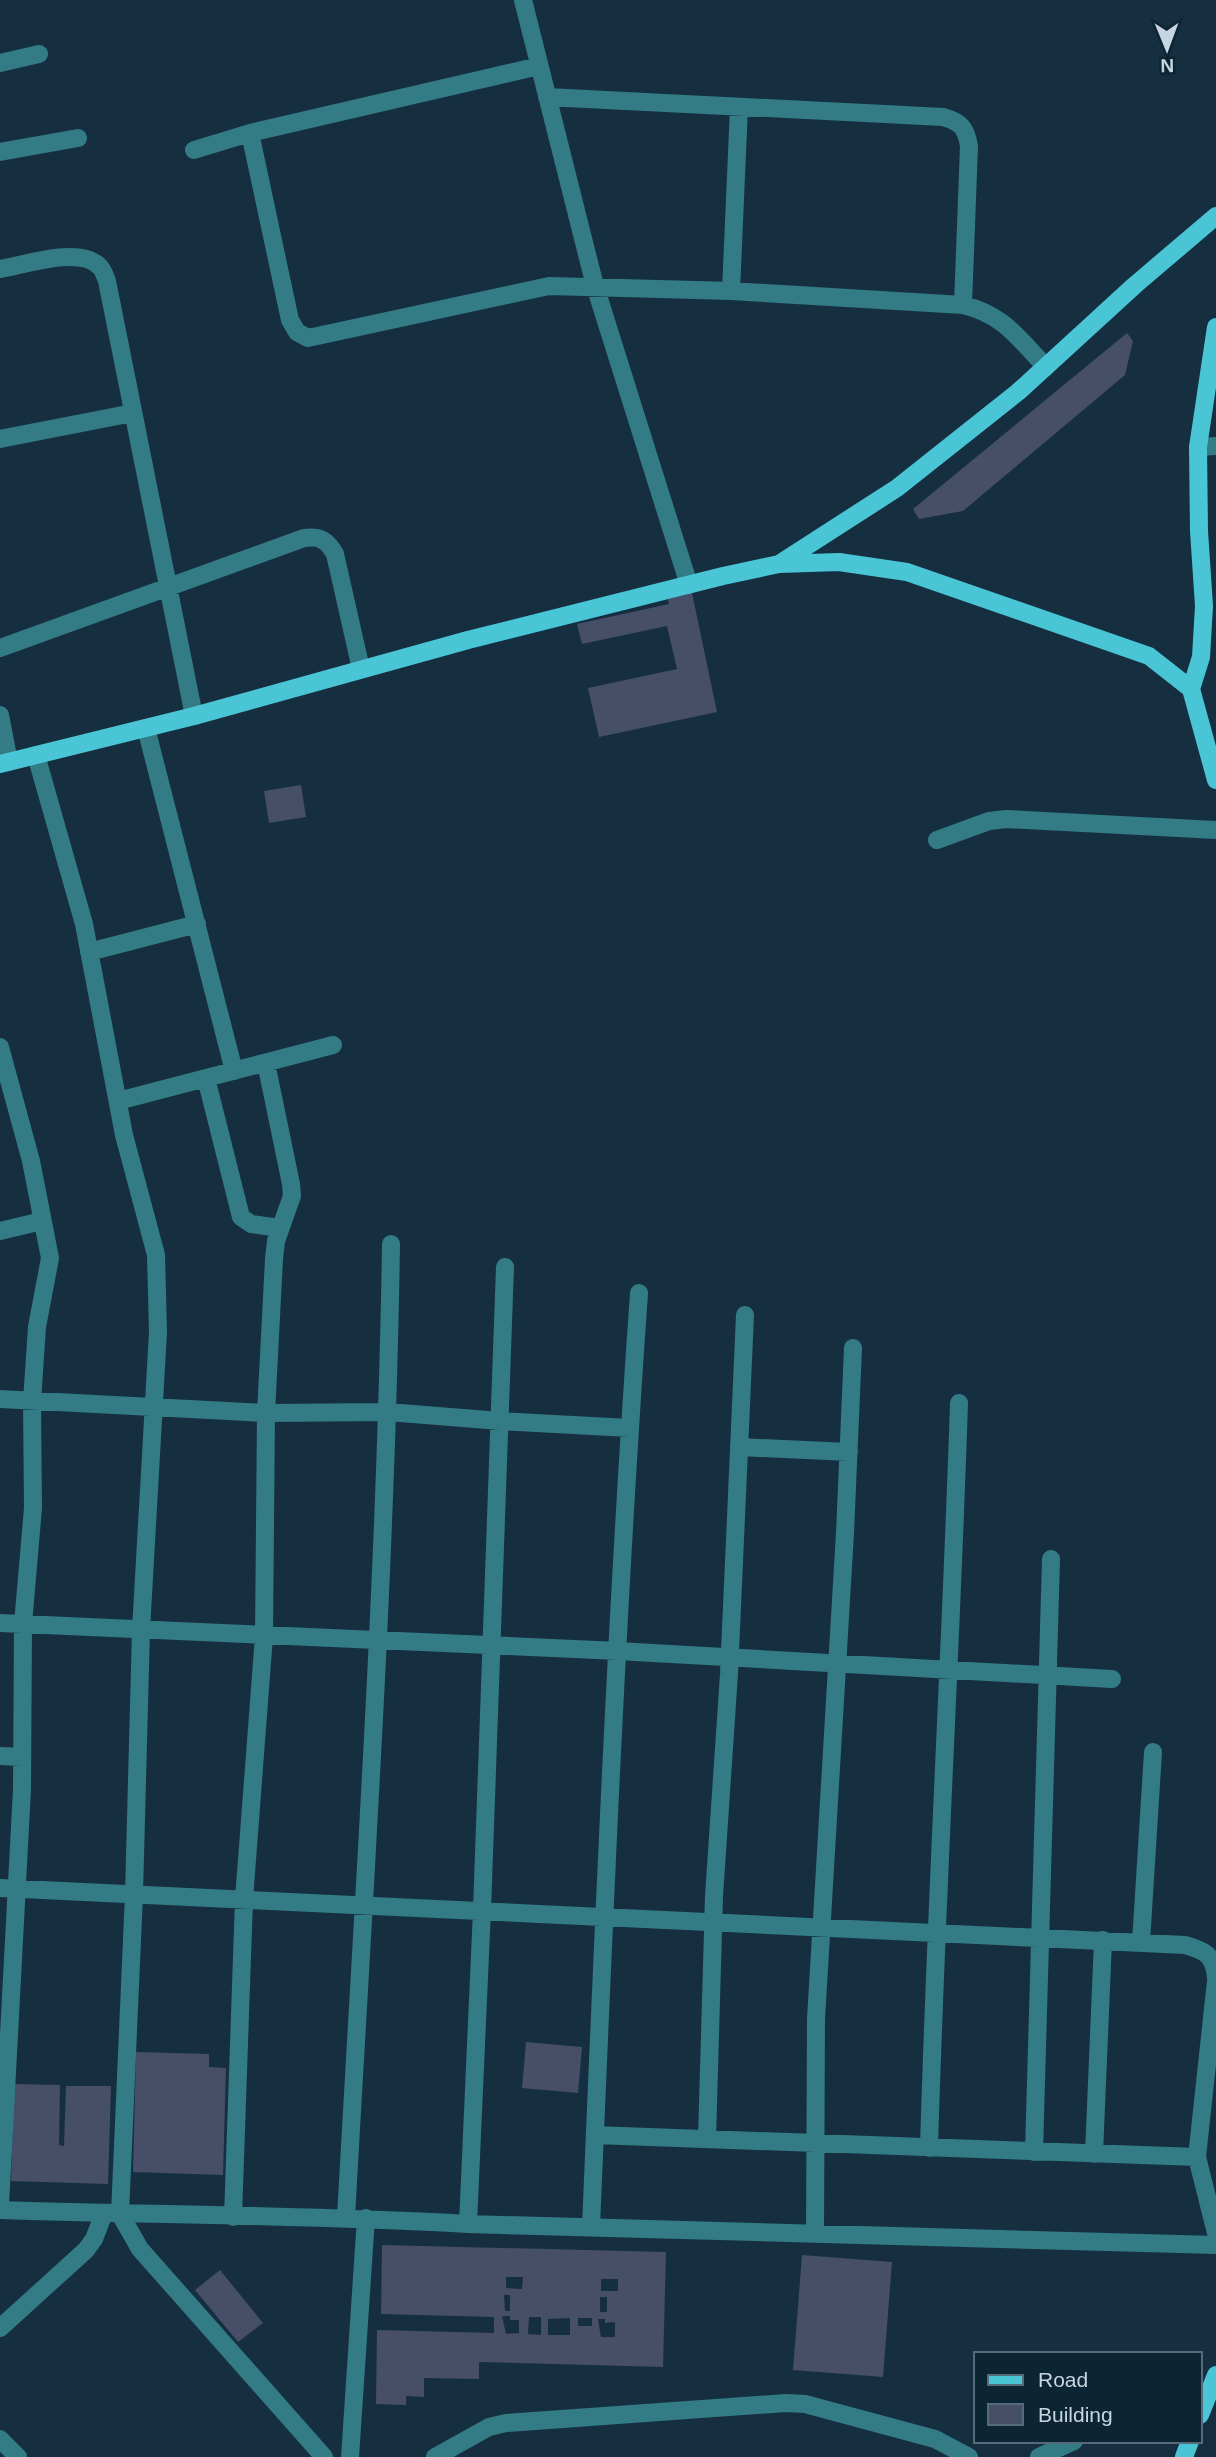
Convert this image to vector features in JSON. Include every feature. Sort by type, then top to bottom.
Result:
[{"type":"main road","points":[[779,564],[897,488],[1018,392],[1135,285],[1216,216]]},
{"type":"main road","points":[[1216,327],[1199,531],[1210,606],[1201,657],[1191,689],[1216,780]]},
{"type":"main road","points":[[5,763],[194,716],[468,640],[779,564],[839,562],[907,572],[1149,656],[1191,689]]},
{"type":"main road","points":[[1202,2410],[1216,2375]]},
{"type":"street","points":[[523,0],[595,286],[689,585]]},
{"type":"street","points":[[0,62],[39,54]]},
{"type":"street","points":[[194,150],[250,133],[539,66]]},
{"type":"street","points":[[547,97],[943,117],[957,121],[966,131],[968,146],[963,305]]},
{"type":"street","points":[[731,291],[739,107]]},
{"type":"street","points":[[250,133],[290,320],[297,332],[308,338],[549,286],[731,291],[963,305],[984,310],[1000,320],[1046,367]]},
{"type":"street","points":[[0,152],[78,138]]},
{"type":"street","points":[[0,269],[68,256],[87,259],[100,266],[107,281],[194,716]]},
{"type":"street","points":[[0,439],[133,413]]},
{"type":"street","points":[[0,649],[304,538],[317,537],[329,543],[335,554],[361,669]]},
{"type":"street","points":[[0,715],[5,763]]},
{"type":"street","points":[[146,728],[234,1071]]},
{"type":"street","points":[[0,2328],[86,2250],[112,2214],[134,1894],[141,1630],[158,1332],[156,1255],[124,1135],[83,924],[36,755]]},
{"type":"street","points":[[937,840],[989,821],[1006,819],[1216,830]]},
{"type":"street","points":[[89,952],[197,924]]},
{"type":"street","points":[[118,1101],[333,1045]]},
{"type":"street","points":[[0,1047],[31,1161],[50,1258],[37,1327],[32,1401],[33,1508],[23,1624],[22,1757],[8,1888],[0,2208],[112,2214],[346,2217],[468,2224],[1216,2245]]},
{"type":"street","points":[[233,2217],[244,1899],[264,1636],[266,1413],[274,1259],[276,1241],[292,1196],[266,1063]]},
{"type":"street","points":[[206,1078],[241,1217],[251,1224],[280,1228]]},
{"type":"street","points":[[0,1231],[42,1221]]},
{"type":"street","points":[[346,2217],[378,1641],[388,1412],[391,1244]]},
{"type":"street","points":[[468,2224],[505,1267]]},
{"type":"street","points":[[591,2227],[629,1428],[639,1293]]},
{"type":"street","points":[[707,2139],[713,1923],[745,1315]]},
{"type":"street","points":[[815,2233],[817,2019],[853,1348]]},
{"type":"street","points":[[0,1399],[266,1413],[388,1412],[629,1428]]},
{"type":"street","points":[[929,2148],[935,1934],[959,1403]]},
{"type":"street","points":[[739,1447],[849,1452]]},
{"type":"street","points":[[1034,2152],[1051,1559]]},
{"type":"street","points":[[0,1623],[837,1662],[948,1671],[1112,1679]]},
{"type":"street","points":[[1141,1942],[1153,1752]]},
{"type":"street","points":[[0,1756],[22,1757]]},
{"type":"street","points":[[8,1888],[1185,1945],[1204,1951],[1215,1964],[1216,1980],[1197,2157],[1216,2233]]},
{"type":"street","points":[[1094,2154],[1103,1940]]},
{"type":"street","points":[[595,2135],[1197,2157]]},
{"type":"street","points":[[112,2214],[324,2457]]},
{"type":"street","points":[[350,2457],[366,2218]]},
{"type":"street","points":[[435,2457],[489,2427],[506,2423],[786,2403],[805,2404],[935,2439],[969,2457]]},
{"type":"street","points":[[0,2439],[18,2457]]},
{"type":"street","points":[[1039,2457],[1070,2443]]},
{"type":"building","points":[[1127,333],[1133,341],[1125,375],[963,511],[919,519],[913,509]]},
{"type":"building","points":[[692,593],[717,712],[599,737],[588,688],[677,669],[667,626],[582,644],[577,624],[669,604],[668,599]]},
{"type":"building","points":[[301,785],[306,817],[269,823],[264,791]]},
{"type":"building","points":[[526,2042],[582,2047],[578,2093],[522,2088]]},
{"type":"building","points":[[136,2052],[209,2054],[209,2067],[226,2068],[223,2175],[133,2172]]},
{"type":"building","points":[[14,2084],[60,2085],[59,2145],[64,2146],[66,2086],[111,2086],[108,2184],[11,2181]]},
{"type":"building","points":[[382,2245],[666,2252],[663,2367],[479,2362],[479,2379],[424,2378],[424,2397],[406,2396],[406,2405],[376,2404],[377,2330],[494,2333],[494,2317],[381,2314]],"holes":[[[506,2277],[523,2277],[522,2289],[506,2288]],[[601,2279],[618,2279],[618,2291],[601,2291]],[[504,2295],[510,2295],[510,2311],[505,2311]],[[600,2297],[607,2297],[607,2312],[600,2312]],[[502,2316],[519,2320],[519,2333],[506,2334]],[[529,2317],[541,2317],[541,2335],[528,2334]],[[570,2318],[570,2335],[548,2335],[548,2319]],[[578,2318],[592,2318],[592,2326],[578,2326]],[[598,2319],[605,2319],[605,2323],[615,2322],[615,2337],[601,2337]]]},
{"type":"building","points":[[802,2255],[892,2262],[883,2377],[793,2370]]},
{"type":"building","points":[[220,2270],[263,2323],[238,2342],[195,2290]]}]
